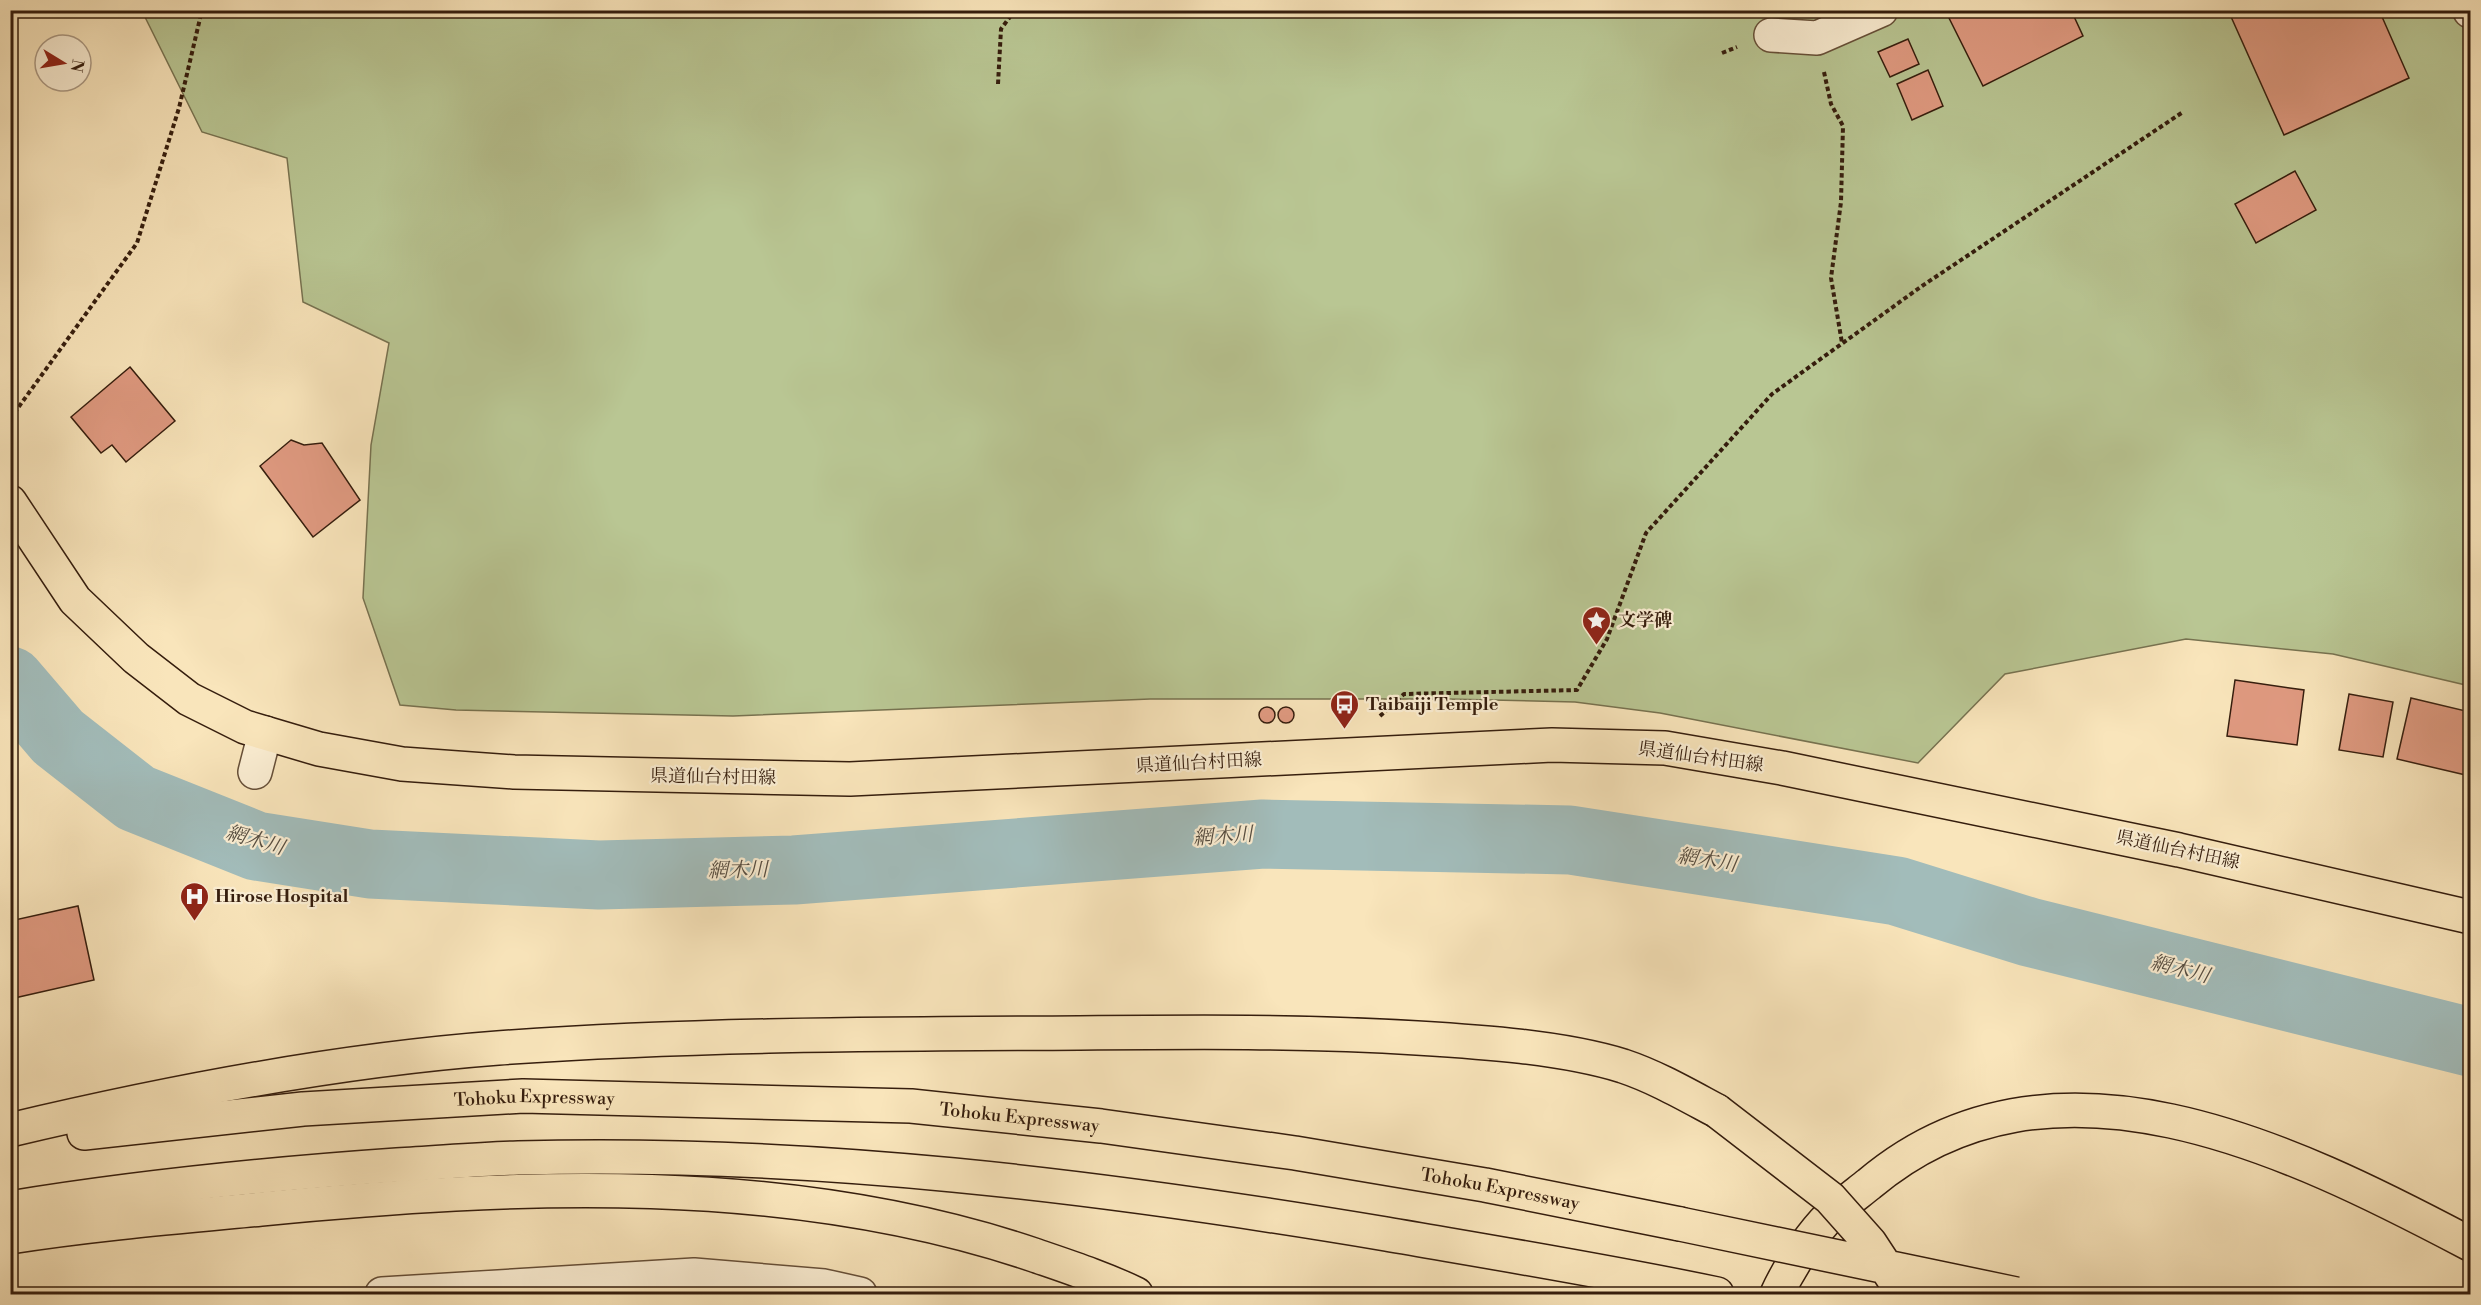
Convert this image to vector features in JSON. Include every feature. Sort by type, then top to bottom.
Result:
[{"type":"main road","name":"県道仙台村田線","points":[[10,502],[75,600],[136,658],[189,699],[245,727],[319,749],[402,764],[514,772],[663,777],[850,779],[1552,745],[1665,748],[1782,768],[2179,850],[2470,917]]},
{"type":"main road","points":[[10,1130],[187,1093],[338,1068],[493,1049],[667,1038],[1309,1031],[1484,1042],[1623,1066],[1671,1086],[1717,1111],[1830,1198],[1870,1243],[1904,1294]]},
{"type":"main road","name":"Tohoku Expressway","points":[[10,1144],[303,1109],[523,1096],[911,1106],[1101,1126],[1294,1153],[1485,1185],[2016,1294]]},
{"type":"main road","points":[[1778,1294],[1783,1281],[1824,1222],[1883,1172],[1941,1137],[2001,1118],[2068,1109],[2132,1113],[2204,1128],[2284,1155],[2385,1199],[2470,1244]]},
{"type":"main road","points":[[10,1208],[82,1196],[297,1172],[517,1158],[707,1160],[875,1167],[1094,1190],[1287,1218],[1717,1294]]},
{"type":"main road","points":[[10,1238],[85,1226],[444,1193],[611,1192],[736,1197],[869,1212],[985,1239],[1104,1279],[1136,1294]]},
{"type":"street","points":[[1771,35],[1817,38],[1881,10]]},
{"type":"street","points":[[255,772],[265,733]]},
{"type":"street","points":[[382,1294],[694,1275],[756,1278],[824,1286],[860,1294]]},
{"type":"street","points":[[701,1294],[756,1278]]},
{"type":"path","points":[[10,420],[137,243],[179,108],[202,10]]},
{"type":"path","points":[[998,84],[1001,29],[1015,10]]},
{"type":"path","points":[[1817,38],[1831,104],[1843,126],[1841,202],[1831,278],[1842,343]]},
{"type":"path","points":[[1378,752],[1378,717],[1404,694],[1576,690],[1606,639],[1646,533],[1772,394],[1931,279],[2183,112]]},
{"type":"green space","points":[[142,11],[2470,11],[2470,686],[2333,654],[2186,639],[2005,674],[1918,763],[1660,713],[1575,702],[1446,699],[1150,699],[733,716],[456,710],[400,705],[363,598],[371,445],[389,343],[303,302],[287,158],[202,132]]},
{"type":"building","points":[[1953,10],[2071,10],[2083,36],[1983,86],[1947,14]]},
{"type":"building","points":[[2228,10],[2379,10],[2409,78],[2284,135]]},
{"type":"building","points":[[1908,39],[1919,64],[1890,77],[1878,52]]},
{"type":"building","points":[[1928,70],[1943,106],[1912,120],[1897,84]]},
{"type":"building","points":[[2295,171],[2316,210],[2256,243],[2235,204]]},
{"type":"building","points":[[130,367],[175,421],[126,462],[112,445],[101,453],[71,417]]},
{"type":"building","points":[[291,440],[304,445],[322,443],[360,500],[313,537],[260,466]]},
{"type":"building","points":[[2235,680],[2304,690],[2297,745],[2227,736]]},
{"type":"building","points":[[2349,694],[2393,702],[2383,757],[2339,750]]},
{"type":"building","points":[[2411,698],[2470,712],[2470,776],[2397,759]]},
{"type":"building","points":[[1267,707],[1275,715],[1267,723],[1259,715]]},
{"type":"building","points":[[1286,707],[1294,715],[1286,723],[1278,715]]},
{"type":"building","points":[[78,906],[94,980],[10,999],[10,921]]},
{"type":"waterway","name":"網木川","points":[[10,681],[58,737],[136,798],[256,846],[370,864],[599,875],[794,870],[1263,834],[1570,840],[1897,891],[2029,932],[2470,1042]]},
{"type":"place","name":"文学碑","points":[[1597,646]]},
{"type":"place","name":"Taibaiji Temple","points":[[1345,730]]},
{"type":"place","name":"Hirose Hospital","points":[[194,922]]}]
